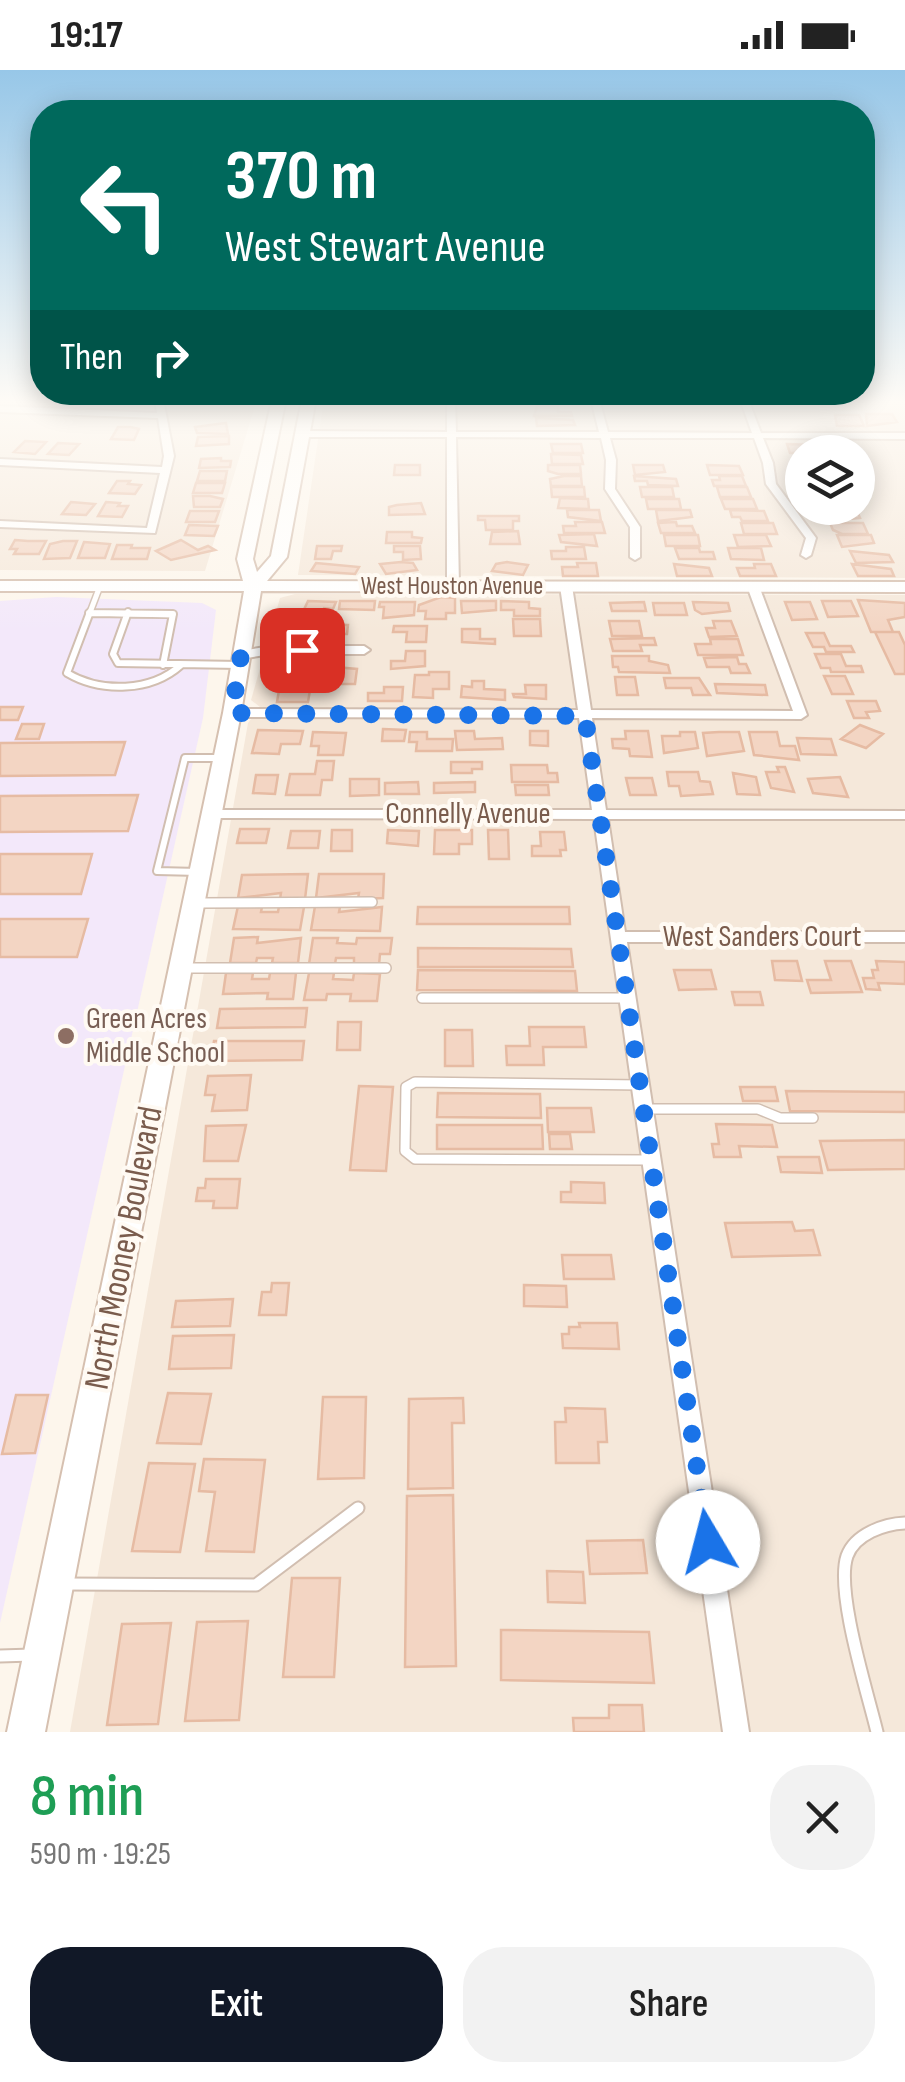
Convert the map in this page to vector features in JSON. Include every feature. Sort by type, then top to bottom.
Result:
[{"type":"street","points":[[0,524],[151,531],[166,477]]},
{"type":"street","name":"North Mooney Boulevard","points":[[26,1732],[232,713],[254,586],[244,559],[262,477]]},
{"type":"street","name":"North Mooney Boulevard","points":[[254,586],[280,557],[294,477]]},
{"type":"street","points":[[452,477],[453,586]]},
{"type":"street","points":[[610,477],[610,489],[635,527],[635,557]]},
{"type":"street","points":[[769,477],[810,538],[806,556]]},
{"type":"street","name":"West Houston Avenue","points":[[0,586],[905,587]]},
{"type":"street","points":[[566,586],[736,1732]]},
{"type":"street","points":[[232,713],[802,716],[754,586]]},
{"type":"street","points":[[240,660],[271,650],[364,650]]},
{"type":"street","name":"Connelly Avenue","points":[[212,814],[905,815]]},
{"type":"street","name":"West Sanders Court","points":[[619,937],[905,936]]},
{"type":"lane","points":[[100,586],[68,674],[88,683],[142,684],[173,676],[181,665]]},
{"type":"lane","points":[[128,612],[113,659],[124,665],[240,660]]},
{"type":"lane","points":[[89,613],[175,617],[163,665]]},
{"type":"lane","points":[[200,872],[158,871],[185,758],[223,758]]},
{"type":"lane","points":[[194,904],[372,902]]},
{"type":"lane","points":[[181,968],[386,968]]},
{"type":"lane","points":[[422,998],[628,998]]},
{"type":"lane","points":[[640,1085],[415,1082],[406,1087],[405,1151],[415,1159],[652,1160]]},
{"type":"lane","points":[[644,1108],[758,1109],[780,1118],[813,1118]]},
{"type":"lane","points":[[56,1584],[256,1584],[358,1508]]},
{"type":"lane","points":[[876,1732],[844,1582],[846,1556],[865,1534],[905,1523]]},
{"type":"lane","points":[[0,1656],[42,1655]]},
{"type":"shaded area","points":[[0,477],[234,477],[205,571],[0,570]]},
{"type":"shaded area","points":[[313,477],[785,477],[785,525],[875,525],[875,477],[905,477],[905,578],[298,575]]},
{"type":"shaded area","points":[[295,594],[905,595],[905,1732],[70,1732],[248,723],[260,707],[251,700],[280,598]]},
{"type":"shaded area","name":"Green Acres Middle School","points":[[56,597],[202,603],[216,610],[203,718],[0,1623],[0,601]]},
{"type":"building","points":[[198,477],[226,477],[225,481],[197,481]]},
{"type":"building","points":[[581,477],[582,486],[551,486],[550,479]]},
{"type":"building","points":[[634,477],[676,479],[678,486],[648,485],[647,481],[635,481]]},
{"type":"building","points":[[719,477],[742,477],[746,486],[714,486],[712,480],[720,480]]},
{"type":"building","points":[[117,481],[141,485],[135,494],[109,493]]},
{"type":"building","points":[[196,483],[225,483],[222,493],[193,493]]},
{"type":"building","points":[[551,487],[584,487],[585,497],[552,497]]},
{"type":"building","points":[[640,487],[672,487],[674,497],[642,497]]},
{"type":"building","points":[[717,487],[747,487],[751,497],[720,497]]},
{"type":"building","points":[[193,496],[223,499],[220,507],[194,507]]},
{"type":"building","points":[[560,498],[588,499],[589,509],[558,508]]},
{"type":"building","points":[[646,499],[679,499],[681,509],[648,509]]},
{"type":"building","points":[[721,499],[753,499],[757,509],[725,509]]},
{"type":"building","points":[[71,502],[95,504],[86,515],[62,514]]},
{"type":"building","points":[[106,502],[128,506],[122,517],[98,516]]},
{"type":"building","points":[[421,503],[425,514],[389,515],[389,507]]},
{"type":"building","points":[[567,510],[599,510],[601,521],[568,517]]},
{"type":"building","points":[[656,510],[690,510],[692,517],[658,521]]},
{"type":"building","points":[[730,510],[764,511],[768,521],[742,521],[732,517]]},
{"type":"building","points":[[190,511],[219,511],[215,522],[186,522]]},
{"type":"building","points":[[478,516],[519,516],[519,521],[513,521],[513,530],[486,530],[485,520],[478,520]]},
{"type":"building","points":[[575,522],[602,522],[605,533],[564,533],[563,526],[576,526]]},
{"type":"building","points":[[676,522],[677,526],[692,526],[695,533],[661,533],[658,523]]},
{"type":"building","points":[[741,523],[773,523],[777,534],[744,534]]},
{"type":"building","points":[[189,525],[218,526],[214,536],[185,535]]},
{"type":"building","points":[[831,525],[864,525],[868,534],[842,534]]},
{"type":"building","points":[[518,531],[520,544],[490,544],[492,532]]},
{"type":"building","points":[[387,532],[412,532],[412,537],[422,538],[421,543],[386,543]]},
{"type":"building","points":[[594,534],[597,546],[561,542],[559,535]]},
{"type":"building","points":[[664,535],[698,535],[700,546],[666,546]]},
{"type":"building","points":[[734,535],[766,535],[771,546],[738,547]]},
{"type":"building","points":[[837,535],[871,535],[874,543],[842,547]]},
{"type":"building","points":[[15,540],[46,541],[39,554],[14,554],[17,549],[10,549]]},
{"type":"building","points":[[181,540],[198,550],[208,546],[215,550],[171,560],[156,551]]},
{"type":"building","points":[[77,541],[70,558],[44,559],[50,544]]},
{"type":"building","points":[[84,542],[110,544],[105,558],[78,558]]},
{"type":"building","points":[[117,545],[150,548],[147,559],[112,559]]},
{"type":"building","points":[[317,546],[342,546],[341,551],[333,551],[331,559],[315,559]]},
{"type":"building","points":[[394,546],[420,546],[421,559],[403,560],[403,552],[394,552]]},
{"type":"building","points":[[566,547],[584,547],[586,559],[552,559],[551,551],[566,551]]},
{"type":"building","points":[[675,548],[699,548],[700,552],[713,552],[715,559],[679,559]]},
{"type":"building","points":[[728,548],[761,548],[764,560],[731,559]]},
{"type":"building","points":[[850,551],[889,555],[893,562],[856,563]]},
{"type":"building","points":[[316,563],[359,567],[355,574],[311,571]]},
{"type":"building","points":[[413,563],[417,570],[386,574],[380,564]]},
{"type":"building","points":[[577,563],[596,563],[598,576],[563,576],[562,567],[578,567]]},
{"type":"building","points":[[496,564],[528,565],[523,575],[492,571]]},
{"type":"building","points":[[674,564],[709,568],[712,576],[677,576]]},
{"type":"building","points":[[754,564],[771,564],[776,576],[740,576],[737,568],[755,568]]},
{"type":"building","points":[[852,564],[891,569],[894,576],[858,576]]},
{"type":"building","points":[[441,597],[455,598],[455,613],[446,613],[446,619],[425,619],[426,611],[418,611],[419,605]]},
{"type":"building","points":[[858,600],[905,603],[905,617],[888,620],[893,632],[871,632]]},
{"type":"building","points":[[308,601],[336,602],[333,609],[324,608],[319,621],[299,620]]},
{"type":"building","points":[[340,601],[375,601],[374,610],[339,609]]},
{"type":"building","points":[[461,601],[496,601],[496,610],[462,613]]},
{"type":"building","points":[[501,601],[529,602],[529,608],[540,609],[540,616],[514,616],[514,610],[501,610]]},
{"type":"building","points":[[822,601],[851,601],[858,616],[828,617]]},
{"type":"building","points":[[380,602],[415,602],[414,615],[383,618],[384,607],[379,607]]},
{"type":"building","points":[[644,602],[646,611],[612,611],[610,603]]},
{"type":"building","points":[[693,602],[728,603],[730,611],[702,614],[695,610]]},
{"type":"building","points":[[785,602],[810,602],[817,619],[792,620]]},
{"type":"building","points":[[653,603],[684,603],[687,615],[655,615]]},
{"type":"building","points":[[513,619],[540,619],[541,636],[514,636]]},
{"type":"building","points":[[609,621],[639,621],[642,636],[612,636]]},
{"type":"building","points":[[713,621],[731,621],[737,636],[709,637],[706,628],[715,628]]},
{"type":"building","points":[[290,624],[348,625],[347,634],[288,634]]},
{"type":"building","points":[[394,626],[427,626],[426,642],[406,642],[407,632],[393,632]]},
{"type":"building","points":[[462,629],[480,629],[480,639],[495,639],[495,644],[462,642]]},
{"type":"building","points":[[875,632],[899,632],[905,645],[905,674],[895,674]]},
{"type":"building","points":[[806,633],[824,633],[830,646],[851,646],[854,652],[826,652],[824,647],[813,647]]},
{"type":"building","points":[[654,638],[656,645],[640,645],[642,651],[613,651],[610,639]]},
{"type":"building","points":[[710,639],[738,639],[743,655],[698,655],[695,644],[711,644]]},
{"type":"building","points":[[406,651],[425,651],[425,666],[391,669],[391,661],[405,661]]},
{"type":"building","points":[[815,654],[841,654],[846,666],[861,666],[863,672],[831,672],[830,668],[821,668]]},
{"type":"building","points":[[612,656],[649,656],[649,661],[668,665],[670,673],[619,672],[618,667],[613,667]]},
{"type":"building","points":[[737,657],[750,673],[731,673],[729,667],[707,667],[704,658]]},
{"type":"building","points":[[285,665],[318,666],[316,676],[282,679]]},
{"type":"building","points":[[323,666],[357,669],[355,684],[334,684],[334,679],[321,679]]},
{"type":"building","points":[[449,672],[449,689],[433,689],[433,698],[413,697],[415,675]]},
{"type":"building","points":[[824,676],[845,676],[853,694],[832,694]]},
{"type":"building","points":[[615,677],[635,677],[638,695],[617,695]]},
{"type":"building","points":[[664,678],[699,678],[710,695],[693,695],[691,688],[666,688]]},
{"type":"building","points":[[472,681],[484,681],[484,689],[505,690],[505,700],[461,697],[462,686],[472,687]]},
{"type":"building","points":[[280,684],[300,684],[299,690],[310,690],[308,702],[277,702]]},
{"type":"building","points":[[715,684],[765,685],[767,695],[717,693]]},
{"type":"building","points":[[525,685],[546,685],[546,699],[514,697],[513,694],[526,694]]},
{"type":"building","points":[[384,687],[403,687],[402,701],[368,701],[368,693],[384,693]]},
{"type":"building","points":[[847,701],[876,701],[880,711],[866,712],[869,718],[854,718]]},
{"type":"building","points":[[0,707],[23,707],[18,720],[0,720]]},
{"type":"building","points":[[22,724],[44,724],[39,739],[16,739]]},
{"type":"building","points":[[860,725],[883,734],[866,748],[841,739]]},
{"type":"building","points":[[383,729],[406,730],[404,741],[382,741]]},
{"type":"building","points":[[258,730],[303,731],[300,744],[281,744],[279,754],[252,753]]},
{"type":"building","points":[[455,731],[474,731],[475,739],[502,738],[503,749],[457,750]]},
{"type":"building","points":[[530,731],[548,731],[548,746],[530,745]]},
{"type":"building","points":[[625,731],[648,731],[652,757],[630,756],[629,749],[613,748],[612,739],[626,739]]},
{"type":"building","points":[[313,732],[346,733],[343,755],[318,755],[319,746],[311,746]]},
{"type":"building","points":[[410,732],[427,732],[427,739],[453,739],[452,751],[416,751],[417,742],[409,742]]},
{"type":"building","points":[[680,732],[695,732],[698,748],[664,753],[662,736],[680,736]]},
{"type":"building","points":[[739,732],[744,751],[707,756],[703,733]]},
{"type":"building","points":[[749,732],[777,732],[780,746],[795,746],[799,760],[754,755]]},
{"type":"building","points":[[797,738],[831,739],[836,755],[801,754]]},
{"type":"building","points":[[125,742],[115,775],[0,776],[0,743]]},
{"type":"building","points":[[317,761],[334,761],[332,780],[322,780],[320,795],[286,795],[290,774],[315,774]]},
{"type":"building","points":[[451,762],[482,762],[482,769],[451,773]]},
{"type":"building","points":[[511,765],[547,765],[548,773],[557,773],[558,782],[512,782]]},
{"type":"building","points":[[777,767],[785,767],[794,792],[771,788],[766,772],[779,772]]},
{"type":"building","points":[[667,772],[698,772],[700,781],[710,782],[713,794],[681,796],[679,786],[669,786]]},
{"type":"building","points":[[733,773],[756,777],[760,795],[737,794]]},
{"type":"building","points":[[256,775],[278,775],[275,794],[253,793]]},
{"type":"building","points":[[840,777],[848,797],[813,793],[808,779]]},
{"type":"building","points":[[626,778],[652,778],[656,795],[630,795]]},
{"type":"building","points":[[350,779],[379,779],[379,795],[350,796]]},
{"type":"building","points":[[418,782],[419,794],[385,794],[385,783]]},
{"type":"building","points":[[475,782],[475,792],[434,793],[434,783]]},
{"type":"building","points":[[515,785],[548,785],[549,795],[516,795]]},
{"type":"building","points":[[138,795],[128,831],[0,832],[0,796]]},
{"type":"building","points":[[240,829],[269,829],[266,843],[237,843]]},
{"type":"building","points":[[332,830],[352,830],[352,851],[331,851]]},
{"type":"building","points":[[388,830],[419,831],[418,846],[387,843]]},
{"type":"building","points":[[435,830],[472,830],[472,844],[459,844],[459,854],[434,854]]},
{"type":"building","points":[[488,830],[508,830],[509,859],[489,859]]},
{"type":"building","points":[[291,831],[320,831],[318,848],[288,848]]},
{"type":"building","points":[[540,832],[564,832],[566,850],[560,850],[561,856],[532,856],[532,846],[541,846]]},
{"type":"building","points":[[0,854],[92,854],[81,894],[0,894]]},
{"type":"building","points":[[308,874],[305,899],[280,899],[281,893],[238,898],[242,875]]},
{"type":"building","points":[[319,874],[384,874],[383,898],[358,899],[359,893],[316,898]]},
{"type":"building","points":[[238,906],[262,907],[261,912],[278,912],[279,906],[304,907],[300,930],[233,929]]},
{"type":"building","points":[[315,906],[340,907],[339,912],[382,907],[380,931],[311,930]]},
{"type":"building","points":[[418,907],[569,907],[570,924],[417,924]]},
{"type":"building","points":[[0,919],[88,919],[77,957],[0,957]]},
{"type":"building","points":[[258,937],[257,943],[301,938],[298,963],[272,963],[273,958],[257,958],[256,963],[230,963],[234,938]]},
{"type":"building","points":[[313,938],[338,938],[337,943],[356,944],[357,938],[392,938],[390,954],[380,954],[379,965],[354,964],[354,958],[336,958],[335,964],[309,964]]},
{"type":"building","points":[[418,948],[571,949],[573,967],[418,967]]},
{"type":"building","points":[[772,961],[797,961],[802,981],[775,980]]},
{"type":"building","points":[[825,961],[851,961],[862,992],[811,993],[807,980],[831,980]]},
{"type":"building","points":[[876,961],[905,962],[905,984],[878,983],[880,990],[866,989],[863,978],[874,978],[872,970],[878,970]]},
{"type":"building","points":[[418,970],[575,971],[577,991],[417,990]]},
{"type":"building","points":[[674,970],[711,970],[716,989],[679,990]]},
{"type":"building","points":[[226,973],[253,973],[252,979],[269,979],[270,973],[296,973],[293,999],[267,999],[268,993],[223,994]]},
{"type":"building","points":[[309,973],[334,973],[333,979],[353,980],[354,973],[380,974],[377,1001],[350,1001],[351,994],[327,994],[326,1000],[304,1000]]},
{"type":"building","points":[[732,992],[760,992],[763,1005],[735,1005]]},
{"type":"building","points":[[307,1008],[305,1027],[217,1028],[220,1009]]},
{"type":"building","points":[[338,1022],[361,1022],[360,1050],[337,1050]]},
{"type":"building","points":[[529,1027],[584,1027],[586,1047],[543,1047],[544,1065],[507,1065],[506,1046],[530,1046]]},
{"type":"building","points":[[445,1030],[472,1030],[473,1066],[445,1066]]},
{"type":"building","points":[[214,1041],[304,1041],[302,1060],[211,1061]]},
{"type":"building","points":[[251,1075],[247,1110],[212,1111],[215,1095],[205,1095],[208,1076]]},
{"type":"building","points":[[359,1086],[393,1087],[386,1171],[350,1170]]},
{"type":"building","points":[[740,1087],[775,1087],[778,1101],[743,1101]]},
{"type":"building","points":[[786,1091],[905,1092],[905,1112],[790,1111]]},
{"type":"building","points":[[438,1093],[540,1094],[541,1118],[437,1117]]},
{"type":"building","points":[[547,1108],[591,1108],[594,1132],[548,1132]]},
{"type":"building","points":[[716,1124],[772,1125],[777,1147],[739,1146],[741,1157],[714,1157],[712,1144],[719,1144]]},
{"type":"building","points":[[246,1125],[238,1161],[204,1161],[206,1126]]},
{"type":"building","points":[[437,1125],[542,1125],[543,1149],[437,1149]]},
{"type":"building","points":[[549,1134],[570,1134],[572,1149],[550,1149]]},
{"type":"building","points":[[905,1140],[905,1169],[828,1170],[820,1141]]},
{"type":"building","points":[[778,1157],[819,1157],[822,1173],[781,1172]]},
{"type":"building","points":[[206,1179],[240,1179],[237,1208],[213,1208],[214,1201],[196,1201],[198,1188],[205,1188]]},
{"type":"building","points":[[571,1182],[604,1183],[605,1203],[561,1202],[561,1192],[571,1192]]},
{"type":"building","points":[[792,1222],[795,1231],[813,1230],[820,1255],[732,1257],[725,1223]]},
{"type":"building","points":[[562,1255],[611,1255],[614,1279],[564,1279]]},
{"type":"building","points":[[272,1283],[289,1283],[286,1315],[259,1315],[262,1292],[271,1292]]},
{"type":"building","points":[[524,1285],[566,1286],[567,1307],[524,1306]]},
{"type":"building","points":[[233,1299],[230,1326],[172,1327],[176,1301]]},
{"type":"building","points":[[579,1323],[617,1323],[619,1349],[563,1348],[562,1334],[569,1334],[569,1327],[580,1327]]},
{"type":"building","points":[[234,1335],[231,1368],[169,1369],[173,1336]]},
{"type":"building","points":[[168,1393],[211,1394],[201,1444],[157,1443]]},
{"type":"building","points":[[16,1395],[48,1395],[35,1453],[2,1454]]},
{"type":"building","points":[[323,1397],[366,1397],[364,1478],[318,1479]]},
{"type":"building","points":[[463,1398],[464,1423],[452,1423],[453,1488],[408,1489],[409,1399]]},
{"type":"building","points":[[565,1408],[605,1409],[607,1442],[598,1442],[599,1463],[556,1463],[555,1422],[566,1422]]},
{"type":"building","points":[[204,1459],[265,1460],[254,1552],[206,1551],[215,1492],[199,1491]]},
{"type":"building","points":[[149,1463],[195,1464],[180,1552],[132,1551]]},
{"type":"building","points":[[453,1495],[456,1666],[405,1667],[407,1496]]},
{"type":"building","points":[[643,1540],[647,1573],[590,1574],[587,1541]]},
{"type":"building","points":[[547,1571],[583,1572],[585,1603],[548,1602]]},
{"type":"building","points":[[292,1578],[340,1578],[334,1677],[283,1677]]},
{"type":"building","points":[[248,1621],[239,1720],[185,1721],[197,1622]]},
{"type":"building","points":[[171,1623],[158,1724],[107,1725],[122,1624]]},
{"type":"building","points":[[501,1630],[649,1632],[654,1683],[501,1680]]},
{"type":"building","points":[[609,1705],[642,1705],[644,1732],[574,1732],[573,1718],[609,1718]]},
{"type":"place","name":"Green Acres Middle School","points":[[66,1036]]},
{"type":"route","points":[[302,650],[241,655],[232,713],[585,716],[708,1542]]}]
